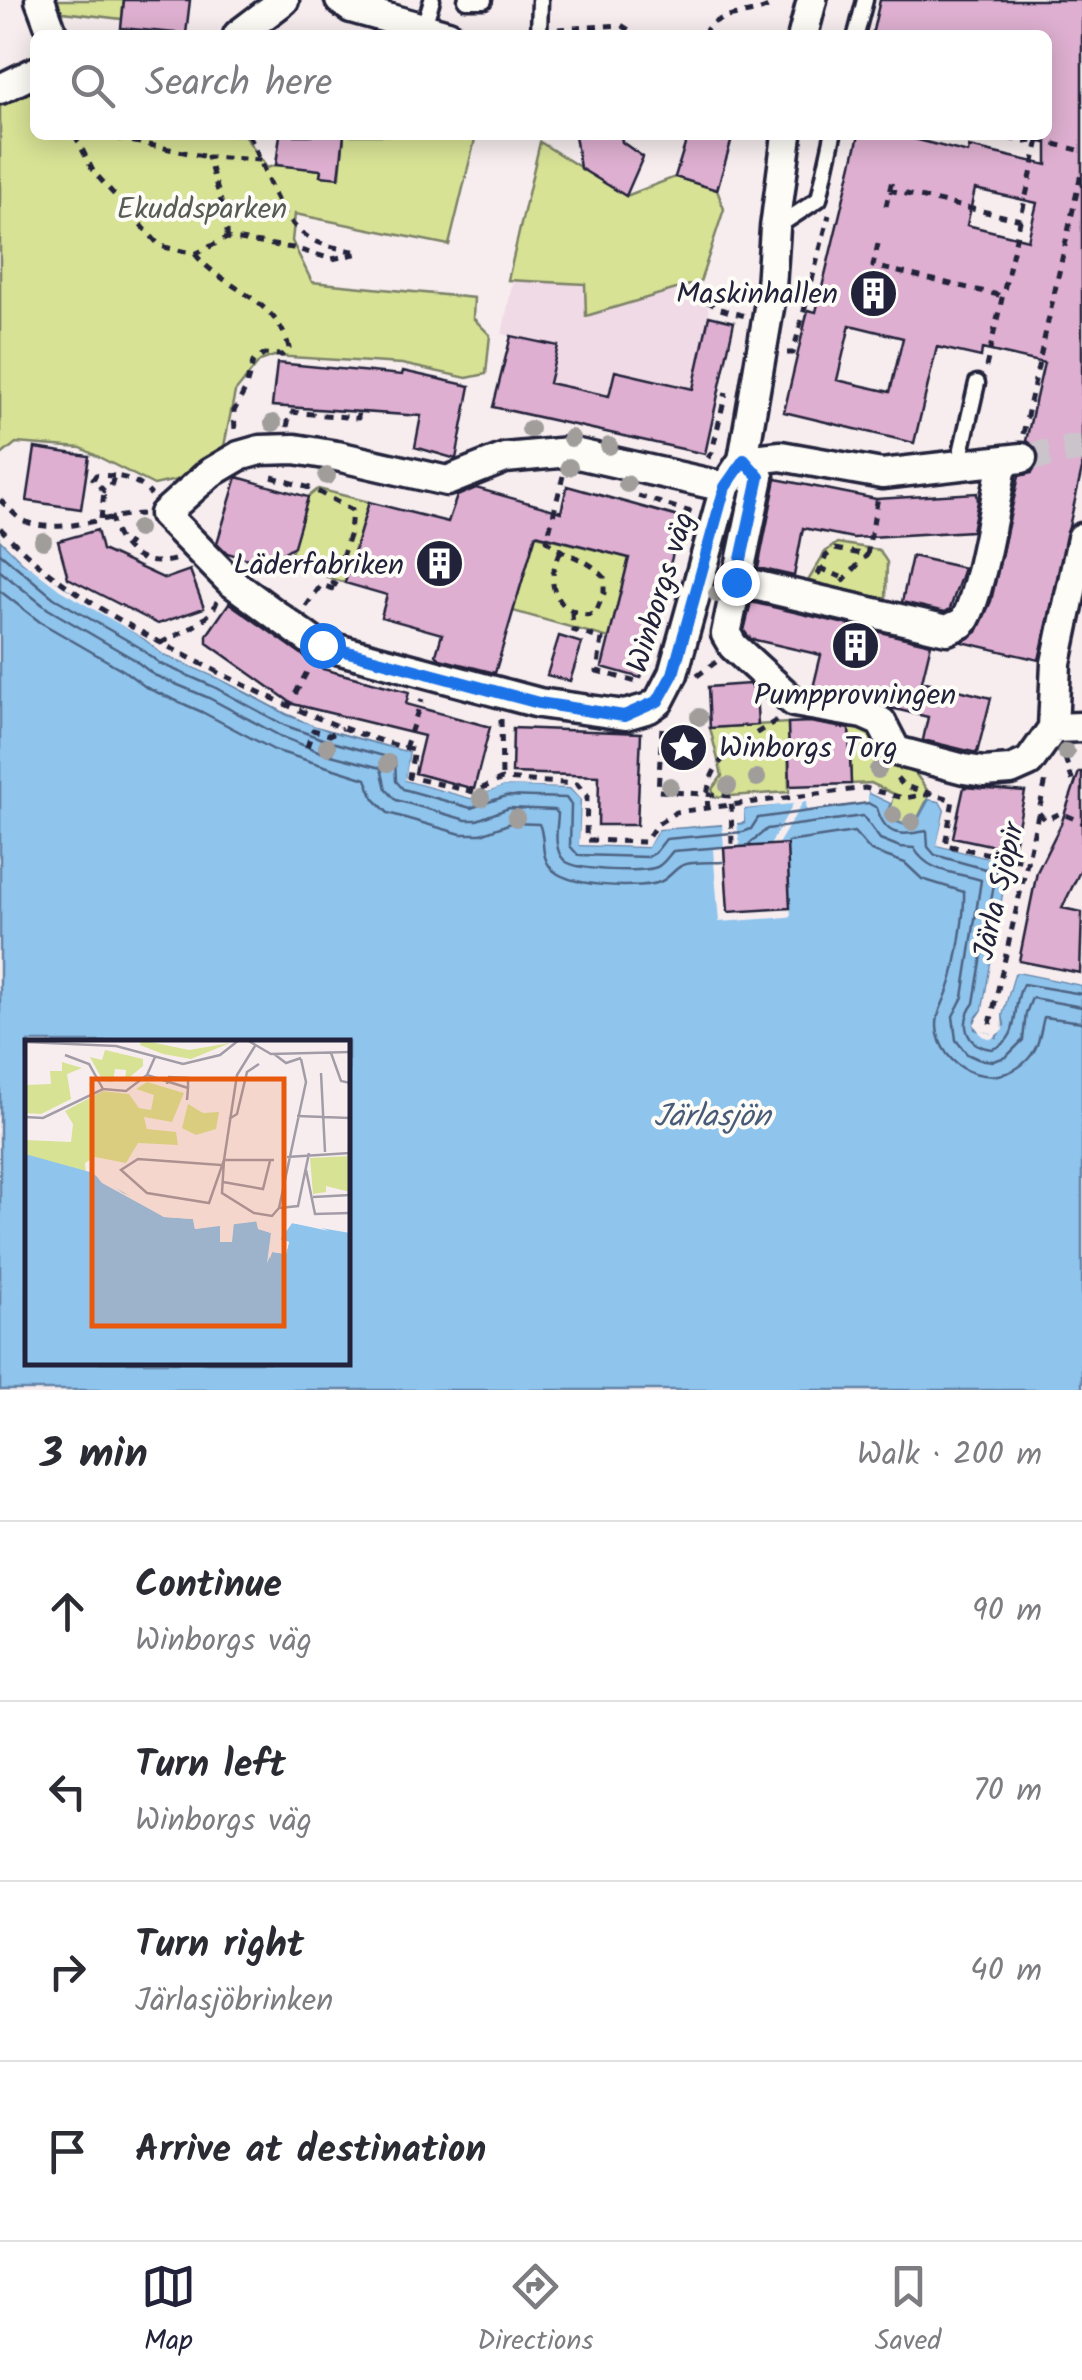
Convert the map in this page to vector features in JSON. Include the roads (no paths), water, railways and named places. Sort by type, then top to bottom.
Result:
[{"type":"street","points":[[40,0],[52,30]]},
{"type":"street","points":[[245,30],[284,0]]},
{"type":"street","points":[[340,0],[351,8],[429,30]]},
{"type":"street","points":[[804,30],[812,0]]},
{"type":"street","points":[[0,89],[30,74]]},
{"type":"street","name":"Winborgs väg","points":[[725,487],[569,452],[504,458],[447,481],[336,456],[260,450],[210,473],[157,514],[230,581],[313,642],[539,703],[624,716],[644,694],[667,690],[725,487],[744,460],[770,302],[774,228],[786,140]]},
{"type":"street","points":[[736,582],[947,630],[961,624],[973,597],[1014,459],[882,474],[782,456],[744,460]]},
{"type":"street","points":[[744,460],[759,477],[726,634],[733,646],[795,702],[862,714],[881,722],[896,751],[914,758],[984,772],[1039,765],[1052,728],[1056,663],[1082,538]]},
{"type":"street","points":[[1052,728],[1082,727]]},
{"type":"lane","points":[[432,0],[436,30]]},
{"type":"lane","points":[[466,0],[484,0]]},
{"type":"lane","points":[[539,30],[540,0]]},
{"type":"lane","points":[[857,30],[864,0]]},
{"type":"lane","points":[[774,228],[819,200],[832,140]]},
{"type":"lane","points":[[958,466],[977,383]]},
{"type":"water","name":"Järlasjön","points":[[0,539],[22,561],[163,654],[288,715],[410,752],[406,780],[471,798],[504,785],[570,788],[581,799],[580,845],[647,847],[658,829],[744,823],[743,809],[868,792],[891,803],[888,810],[892,820],[915,824],[929,799],[940,801],[945,810],[938,845],[1001,861],[1008,867],[983,1010],[975,1019],[975,1029],[996,1037],[1004,1025],[1002,1015],[1014,974],[1018,972],[1082,985],[1082,1390],[0,1390]]},
{"type":"tunnel","points":[[1022,458],[1082,448]]},
{"type":"place","name":"Maskinhallen","points":[[873,293]]},
{"type":"place","name":"Läderfabriken","points":[[439,564]]},
{"type":"place","name":"Pumpprovningen","points":[[855,645]]},
{"type":"place","name":"Winborgs Torg","points":[[684,747]]},
{"type":"park label","name":"Ekuddsparken","points":[[202,208]]}]
